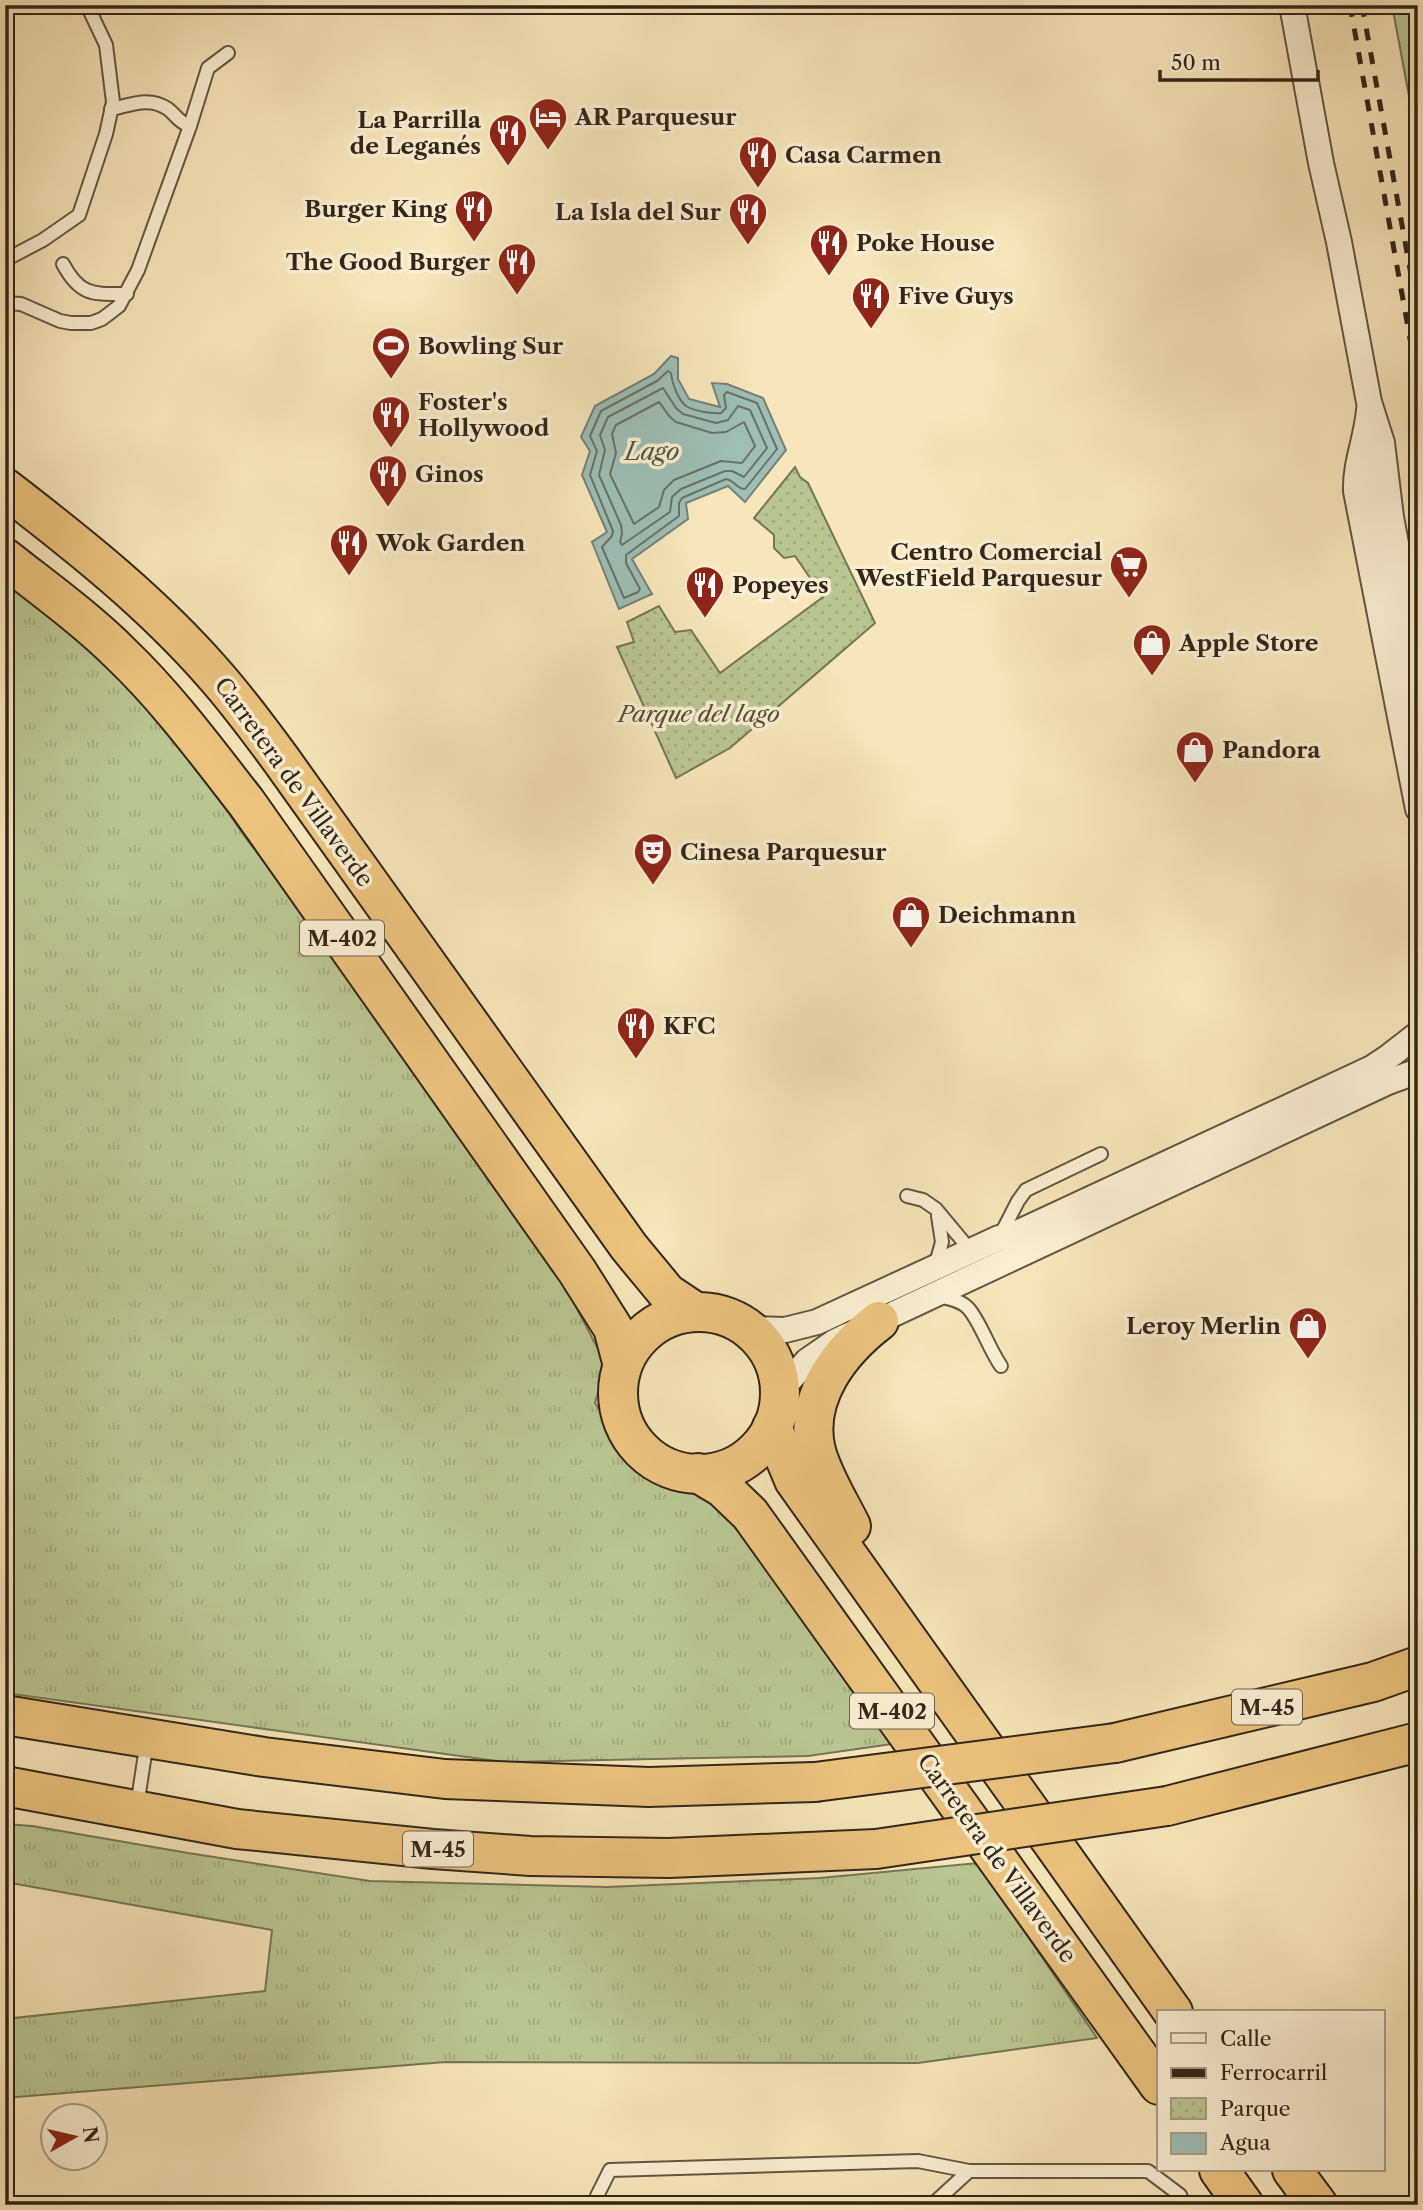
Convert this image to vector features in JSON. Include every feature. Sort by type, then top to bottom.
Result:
[{"type":"highway","name":"Carretera de Villaverde","points":[[5,488],[136,595],[230,692],[275,751],[628,1247],[662,1288],[679,1303],[694,1311]]},
{"type":"highway","name":"M-402","points":[[5,558],[122,654],[173,709],[214,760],[584,1281],[613,1328],[622,1362],[618,1398],[624,1426],[631,1437],[640,1449],[661,1465],[698,1474]]},
{"type":"highway","name":"M-402","points":[[694,1311],[718,1314],[739,1322],[764,1346],[777,1373],[775,1410],[782,1455],[794,1480],[1172,2010]]},
{"type":"highway","points":[[622,1362],[646,1331],[666,1320],[694,1311]]},
{"type":"highway","points":[[879,1321],[855,1341],[831,1371],[816,1409],[814,1433],[817,1454],[826,1476],[899,1629]]},
{"type":"highway","points":[[698,1474],[725,1469],[744,1460],[761,1443],[775,1410]]},
{"type":"highway","name":"Carretera de Villaverde","points":[[698,1474],[732,1495],[758,1525],[1157,2082]]},
{"type":"highway","name":"M-45","points":[[5,1715],[264,1757],[446,1779],[649,1787],[815,1782],[1115,1743],[1373,1682],[1418,1666]]},
{"type":"highway","name":"M-45","points":[[5,1786],[237,1829],[530,1856],[669,1858],[876,1849],[1167,1806],[1418,1742]]},
{"type":"highway","points":[[5,1812],[237,1829]]},
{"type":"highway","points":[[1282,2172],[1303,2205]]},
{"type":"highway","points":[[1293,2172],[1318,2205]]},
{"type":"street","points":[[1292,5],[1369,402],[1382,443],[1391,517],[1418,661]]},
{"type":"street","points":[[1369,402],[1368,427],[1358,464],[1356,491],[1418,809]]},
{"type":"street","points":[[749,1329],[785,1330],[817,1322],[999,1238],[1015,1234],[1372,1068],[1418,1034]]},
{"type":"street","points":[[775,1410],[807,1361],[826,1346],[1388,1082],[1418,1071]]},
{"type":"lane","points":[[5,260],[43,240],[79,215],[106,134],[113,102],[106,44],[87,5]]},
{"type":"lane","points":[[5,303],[21,304],[60,321],[81,324],[102,319],[119,306],[138,270],[208,68],[228,53]]},
{"type":"lane","points":[[111,109],[149,102],[168,109],[180,123],[190,126]]},
{"type":"lane","points":[[63,264],[73,283],[95,294],[127,294]]},
{"type":"lane","points":[[1382,443],[1373,468],[1371,486],[1395,643],[1418,739]]},
{"type":"lane","points":[[999,1238],[1026,1190],[1101,1154]]},
{"type":"lane","points":[[906,1196],[923,1200],[936,1209],[971,1251]]},
{"type":"lane","points":[[934,1269],[942,1242],[936,1209]]},
{"type":"lane","points":[[934,1295],[968,1308],[991,1353],[1001,1366]]},
{"type":"lane","points":[[137,1810],[147,1738]]},
{"type":"lane","points":[[602,2205],[597,2196],[610,2171],[919,2161],[970,2171],[1147,2171],[1180,2195],[1184,2205]]},
{"type":"lane","points":[[932,2205],[970,2171]]},
{"type":"lane","points":[[1212,2172],[1227,2189]]},
{"type":"green space","points":[[1392,5],[1418,5],[1418,144]]},
{"type":"green space","name":"Parque del lago","points":[[795,467],[800,477],[808,483],[875,623],[730,748],[676,778],[617,647],[634,642],[627,622],[659,606],[675,632],[691,630],[720,673],[823,597],[795,556],[784,558],[774,548],[774,535],[754,518]]},
{"type":"green space","points":[[5,577],[146,696],[248,841],[371,996],[556,1269],[606,1364],[595,1403],[634,1458],[695,1488],[743,1527],[899,1743],[808,1756],[503,1762],[5,1693]]},
{"type":"green space","points":[[5,1824],[32,1826],[370,1881],[607,1887],[820,1878],[978,1863],[1097,2038],[918,2063],[445,2062],[5,2098],[5,2019],[265,1991],[272,1930],[5,1882]]},
{"type":"water","name":"Lago","points":[[671,356],[678,358],[678,379],[689,399],[720,407],[712,383],[727,384],[763,398],[786,450],[745,502],[728,486],[686,503],[688,519],[632,559],[652,594],[619,609],[592,542],[607,532],[582,475],[590,451],[581,437],[595,406],[654,374]]},
{"type":"railway","points":[[1350,5],[1418,383]]},
{"type":"railway","points":[[1362,5],[1418,313]]},
{"type":"place","name":"AR Parquesur","points":[[548,151]]},
{"type":"place","name":"La Parrilla de Leganés","points":[[508,167]]},
{"type":"place","name":"Casa Carmen","points":[[758,189]]},
{"type":"place","name":"Burger King","points":[[474,243]]},
{"type":"place","name":"La Isla del Sur","points":[[748,246]]},
{"type":"place","name":"Poke House","points":[[829,277]]},
{"type":"place","name":"The Good Burger","points":[[517,296]]},
{"type":"place","name":"Five Guys","points":[[871,330]]},
{"type":"place","name":"Bowling Sur","points":[[391,380]]},
{"type":"place","name":"Foster's Hollywood","points":[[391,449]]},
{"type":"place","name":"Ginos","points":[[388,508]]},
{"type":"place","name":"Wok Garden","points":[[349,577]]},
{"type":"place","name":"Centro Comercial WestField Parquesur","points":[[1129,599]]},
{"type":"place","name":"Popeyes","points":[[705,619]]},
{"type":"place","name":"Apple Store","points":[[1152,677]]},
{"type":"place","name":"Pandora","points":[[1195,784]]},
{"type":"place","name":"Cinesa Parquesur","points":[[653,886]]},
{"type":"place","name":"Deichmann","points":[[911,949]]},
{"type":"place","name":"KFC","points":[[636,1060]]},
{"type":"place","name":"Leroy Merlin","points":[[1308,1360]]}]
